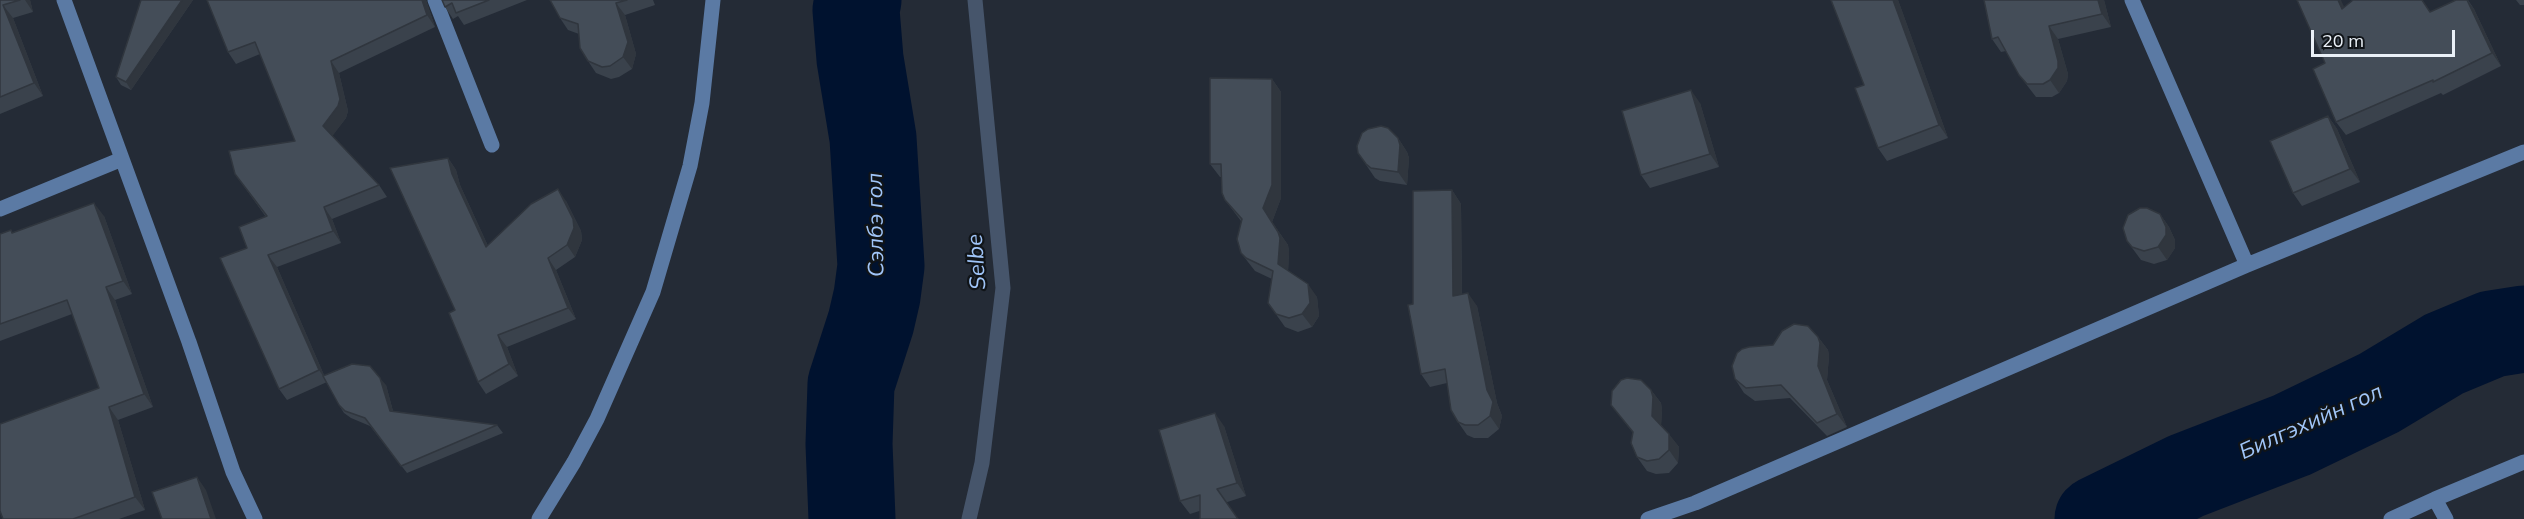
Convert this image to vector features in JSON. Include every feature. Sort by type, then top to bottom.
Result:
[{"type":"street","points":[[64,0],[189,342],[233,472],[255,519]]},
{"type":"street","points":[[435,0],[492,145]]},
{"type":"street","points":[[539,519],[597,419],[653,292],[690,165],[704,83],[713,0]]},
{"type":"street","points":[[2132,0],[2247,265]]},
{"type":"street","points":[[1648,519],[1695,503],[2247,265],[2524,152]]},
{"type":"street","points":[[0,209],[122,159]]},
{"type":"street","points":[[2391,519],[2524,462]]},
{"type":"street","points":[[2435,499],[2446,519]]},
{"type":"building","points":[[0,0],[20,0],[3,5],[34,83],[0,97]]},
{"type":"building","points":[[141,0],[182,0],[126,82],[116,77]]},
{"type":"building","points":[[207,0],[422,0],[427,15],[331,61],[340,99],[338,106],[323,126],[379,185],[324,207],[333,231],[268,255],[319,370],[279,389],[220,258],[247,248],[239,227],[267,216],[235,174],[229,151],[295,141],[255,42],[228,52]]},
{"type":"building","points":[[442,0],[489,0],[456,13],[452,3],[445,7]]},
{"type":"building","points":[[550,0],[627,0],[616,3],[628,42],[623,57],[610,66],[602,67],[588,61],[580,48],[578,24],[560,18]]},
{"type":"building","points":[[1831,0],[1893,0],[1939,125],[1878,148],[1855,88],[1864,85]]},
{"type":"building","points":[[1984,0],[2098,0],[2102,14],[2049,26],[2058,68],[2050,80],[2043,84],[2027,84],[2019,75],[1998,37],[1992,39]]},
{"type":"building","points":[[2297,0],[2338,0],[2342,9],[2353,0],[2422,0],[2430,12],[2456,0],[2467,0],[2492,53],[2433,82],[2433,80],[2336,122],[2313,69],[2325,63]]},
{"type":"building","points":[[1210,78],[1272,79],[1272,185],[1263,208],[1280,238],[1278,264],[1308,284],[1310,303],[1302,314],[1289,318],[1276,314],[1268,303],[1273,271],[1246,258],[1241,253],[1237,239],[1242,219],[1225,200],[1222,193],[1221,164],[1210,164]]},
{"type":"building","points":[[1691,90],[1710,154],[1641,175],[1622,111]]},
{"type":"building","points":[[2328,116],[2350,169],[2293,193],[2270,141]]},
{"type":"building","points":[[1381,126],[1388,128],[1398,138],[1400,145],[1398,172],[1371,168],[1358,153],[1357,146],[1362,133]]},
{"type":"building","points":[[448,158],[452,174],[486,247],[531,204],[558,189],[573,219],[574,228],[567,245],[548,258],[568,308],[498,335],[509,364],[478,382],[449,313],[455,310],[390,168]]},
{"type":"building","points":[[1452,190],[1453,296],[1468,293],[1487,390],[1493,402],[1490,416],[1478,425],[1465,425],[1458,422],[1451,410],[1445,369],[1421,374],[1408,305],[1413,304],[1413,191]]},
{"type":"building","points":[[94,203],[123,281],[106,287],[144,394],[109,407],[135,497],[73,519],[3,519],[0,511],[0,424],[99,388],[67,300],[0,324],[0,234],[11,230],[12,233]]},
{"type":"building","points":[[2140,208],[2147,208],[2160,214],[2166,227],[2166,235],[2158,247],[2144,251],[2132,247],[2127,241],[2123,228],[2128,215]]},
{"type":"building","points":[[1794,324],[1808,326],[1818,337],[1820,343],[1818,366],[1837,414],[1817,423],[1781,385],[1746,388],[1735,379],[1732,366],[1737,353],[1749,347],[1773,345],[1782,331]]},
{"type":"building","points":[[352,364],[370,366],[380,378],[390,411],[497,425],[401,466],[365,418],[345,411],[339,405],[323,376]]},
{"type":"building","points":[[1627,378],[1641,380],[1651,390],[1652,416],[1669,434],[1669,450],[1659,459],[1647,461],[1637,457],[1631,443],[1633,432],[1611,405],[1612,391],[1621,380]]},
{"type":"building","points":[[1215,413],[1237,483],[1217,489],[1238,519],[1200,519],[1200,495],[1180,501],[1159,430]]},
{"type":"building","points":[[197,477],[211,519],[162,519],[152,492]]},
{"type":"waterway","name":"Сэлбэ гол","points":[[852,519],[849,444],[851,384],[871,322],[881,266],[873,138],[860,59],[856,10],[858,0]]},
{"type":"waterway","name":"Selbe","points":[[969,519],[982,463],[1003,288],[975,0]]},
{"type":"waterway","name":"Билгэхийн гол","points":[[2098,519],[2186,476],[2292,435],[2379,393],[2444,354],[2492,334],[2524,329]]}]
